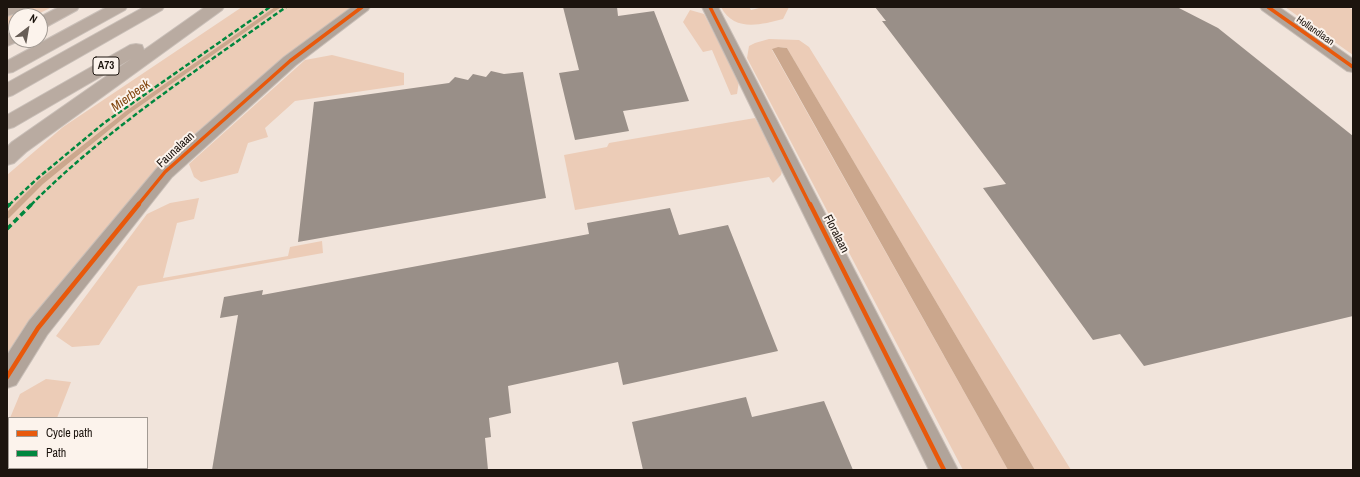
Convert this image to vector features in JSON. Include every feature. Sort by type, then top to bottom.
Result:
[{"type":"highway","points":[[7,11],[18,7]]},
{"type":"highway","points":[[48,20],[72,7]]},
{"type":"highway","points":[[7,68],[119,7]]},
{"type":"highway","name":"A73","points":[[7,91],[156,7]]},
{"type":"highway","name":"A73","points":[[7,123],[142,45],[203,7]]},
{"type":"highway","points":[[7,158],[19,147],[216,7]]},
{"type":"street","name":"Faunalaan","points":[[7,377],[38,328],[166,172],[290,61],[362,7]]},
{"type":"street","name":"Floralaan","points":[[710,7],[944,470]]},
{"type":"street","name":"Hollandlaan","points":[[1268,7],[1353,67]]},
{"type":"shaded area","points":[[25,7],[52,7],[48,9],[22,8]]},
{"type":"shaded area","points":[[242,7],[355,7],[262,78],[180,146],[45,304],[7,365],[7,175],[63,127]]},
{"type":"shaded area","points":[[721,7],[749,7],[751,10],[763,7],[789,7],[783,19],[748,25],[733,20],[726,15]]},
{"type":"shaded area","points":[[1285,7],[1348,7],[1353,10],[1353,55]]},
{"type":"shaded area","points":[[690,10],[704,14],[739,81],[737,94],[731,95],[712,50],[703,52],[683,22]]},
{"type":"shaded area","points":[[7,14],[8,14],[7,30]]},
{"type":"shaded area","points":[[769,39],[799,40],[809,47],[1071,470],[1035,470],[787,48],[778,47],[772,50],[1008,470],[963,470],[747,58],[749,46]]},
{"type":"shaded area","points":[[778,47],[787,48],[1035,470],[1008,470],[772,49]]},
{"type":"shaded area","points":[[332,55],[404,73],[404,85],[295,101],[265,128],[268,137],[248,143],[238,173],[201,182],[194,177],[189,164],[305,60]]},
{"type":"shaded area","points":[[755,118],[783,167],[781,175],[773,183],[769,177],[575,210],[564,155],[607,147],[609,143]]},
{"type":"shaded area","points":[[199,198],[194,219],[177,223],[163,278],[288,256],[290,247],[322,241],[323,253],[138,286],[99,345],[72,347],[56,336],[147,214],[170,203]]},
{"type":"shaded area","points":[[46,379],[71,382],[57,417],[10,417],[20,394]]},
{"type":"building","points":[[563,7],[617,7],[618,16],[654,11],[689,101],[623,111],[629,131],[575,140],[559,73],[579,70]]},
{"type":"building","points":[[875,7],[1177,7],[1218,28],[1353,136],[1353,316],[1144,366],[1120,334],[1093,340],[983,188],[1006,184],[882,21],[886,21]]},
{"type":"building","points":[[491,71],[504,74],[523,72],[546,198],[298,242],[314,102],[449,83],[455,77],[468,80],[473,74],[486,77]]},
{"type":"building","points":[[670,208],[679,235],[728,225],[778,351],[623,385],[618,362],[508,386],[511,413],[489,418],[491,437],[485,438],[488,470],[212,470],[238,315],[220,318],[224,297],[263,290],[262,295],[589,234],[587,223]]},
{"type":"building","points":[[746,397],[752,417],[824,401],[853,470],[643,470],[632,422]]},
{"type":"waterway","name":"Mierbeek","points":[[7,216],[41,182],[128,112],[278,7]]},
{"type":"marked path","points":[[7,207],[39,177],[104,123],[270,7]]},
{"type":"marked path","points":[[7,229],[38,197],[71,167],[141,111],[286,7]]},
{"type":"cycle path","points":[[7,377],[38,328],[165,172],[290,61],[362,7]]},
{"type":"cycle path","points":[[710,7],[944,470]]},
{"type":"cycle path","points":[[1268,7],[1353,67]]}]
